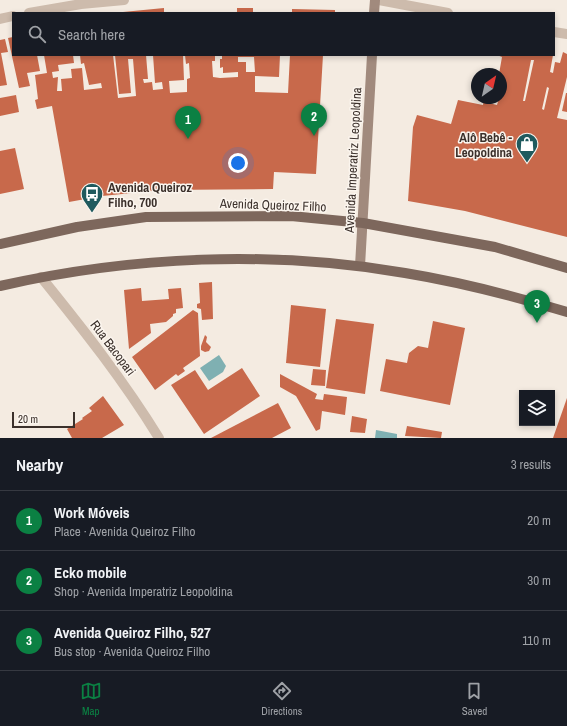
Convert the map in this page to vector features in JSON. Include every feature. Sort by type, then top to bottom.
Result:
[{"type":"main road","points":[[374,12],[375,0]]},
{"type":"main road","name":"Avenida Imperatriz Leopoldina","points":[[360,266],[372,56]]},
{"type":"main road","name":"Avenida Queiroz Filho","points":[[0,244],[77,227],[146,217],[291,216],[363,223],[495,247],[567,268]]},
{"type":"main road","points":[[0,286],[41,277],[106,267],[174,261],[301,260],[360,266],[453,282],[520,298],[567,312]]},
{"type":"street","points":[[35,12],[81,4],[124,0]]},
{"type":"street","points":[[379,0],[443,12]]},
{"type":"street","points":[[0,19],[12,16]]},
{"type":"street","points":[[555,32],[567,34]]},
{"type":"street","name":"Rua Bacopari","points":[[41,277],[102,353],[134,397],[160,438]]},
{"type":"water","points":[[219,355],[226,366],[223,372],[209,381],[200,368]]},
{"type":"water","points":[[376,430],[397,434],[397,438],[375,438]]},
{"type":"building","points":[[164,8],[164,12],[123,12]]},
{"type":"building","points":[[237,8],[253,8],[253,12],[237,12]]},
{"type":"building","points":[[292,9],[335,10],[335,12],[292,12]]},
{"type":"building","points":[[12,37],[12,56],[37,56],[40,71],[27,73],[30,86],[19,88],[8,38]]},
{"type":"building","points":[[5,39],[8,52],[1,53],[7,85],[0,86],[0,40]]},
{"type":"building","points":[[563,52],[567,54],[567,77],[557,118],[567,120],[567,237],[465,211],[408,201],[413,127],[417,115],[451,124],[458,100],[471,103],[471,104],[483,105],[507,104],[507,68],[500,68],[502,57],[500,56],[553,56],[550,72],[553,73],[555,62],[560,63]],"holes":[[[531,60],[534,60],[525,101],[523,101]],[[547,87],[549,88],[544,110],[542,109]]]},
{"type":"building","points":[[44,56],[73,56],[74,63],[58,65],[59,71],[52,72],[53,78],[58,77],[57,91],[62,91],[61,79],[72,78],[71,69],[82,68],[84,90],[102,88],[101,83],[89,85],[84,63],[81,64],[80,56],[113,56],[118,98],[136,96],[133,59],[128,59],[131,93],[119,94],[115,56],[146,56],[148,79],[143,79],[144,83],[152,82],[153,90],[163,89],[162,82],[155,83],[153,56],[183,56],[184,80],[169,81],[170,93],[187,92],[187,79],[190,78],[189,63],[186,64],[185,56],[215,56],[215,61],[212,61],[213,77],[220,78],[238,77],[238,72],[223,73],[223,67],[220,68],[220,59],[222,59],[222,56],[280,56],[279,77],[255,76],[255,92],[288,93],[290,56],[323,56],[316,174],[274,172],[273,189],[162,190],[102,196],[69,202],[52,106],[37,109],[35,100],[38,99],[35,75],[47,73]],"holes":[[[238,57],[254,57],[255,72],[246,72],[246,62],[238,62]]]},
{"type":"building","points":[[567,93],[567,112],[562,111]]},
{"type":"building","points":[[16,95],[19,112],[0,116],[0,98]]},
{"type":"building","points":[[15,148],[24,189],[0,194],[0,151]]},
{"type":"building","points":[[212,282],[213,319],[202,320],[201,309],[197,308],[197,304],[200,303],[199,283]]},
{"type":"building","points":[[141,288],[142,301],[169,299],[168,289],[181,288],[183,308],[176,309],[176,313],[173,314],[173,316],[166,322],[150,324],[151,333],[129,349],[124,290]]},
{"type":"building","points":[[291,305],[326,309],[320,367],[286,363]]},
{"type":"building","points":[[193,310],[198,313],[200,356],[183,368],[185,371],[178,376],[176,374],[155,390],[132,357]]},
{"type":"building","points":[[336,319],[374,324],[365,394],[326,388]]},
{"type":"building","points":[[433,321],[465,328],[450,405],[380,391],[386,359],[407,363],[409,353],[418,346],[428,348]]},
{"type":"building","points":[[205,335],[207,337],[206,342],[211,347],[209,351],[205,352],[201,350],[201,346]]},
{"type":"building","points":[[242,368],[260,396],[204,434],[171,385],[195,370],[208,390]]},
{"type":"building","points":[[313,369],[326,370],[325,386],[311,385]]},
{"type":"building","points":[[280,374],[317,394],[315,399],[323,400],[324,394],[347,397],[345,415],[322,411],[320,429],[316,431],[296,396],[280,387]]},
{"type":"building","points":[[103,396],[124,425],[102,438],[72,438],[67,429],[83,419],[82,418],[92,411],[89,408]]},
{"type":"building","points":[[567,398],[567,438],[553,438]]},
{"type":"building","points":[[278,403],[291,428],[272,438],[211,438]]},
{"type":"building","points":[[352,416],[367,419],[365,433],[350,432]]},
{"type":"building","points":[[407,426],[442,432],[441,438],[405,436]]},
{"type":"place","name":"Ecko mobile","points":[[314,136]]},
{"type":"place","name":"Work Móveis","points":[[188,139]]},
{"type":"place","name":"Alô Bebê - Leopoldina","points":[[527,164]]},
{"type":"place","name":"Avenida Queiroz Filho, 700","points":[[92,214]]},
{"type":"place","name":"Avenida Queiroz Filho, 527","points":[[537,323]]}]
